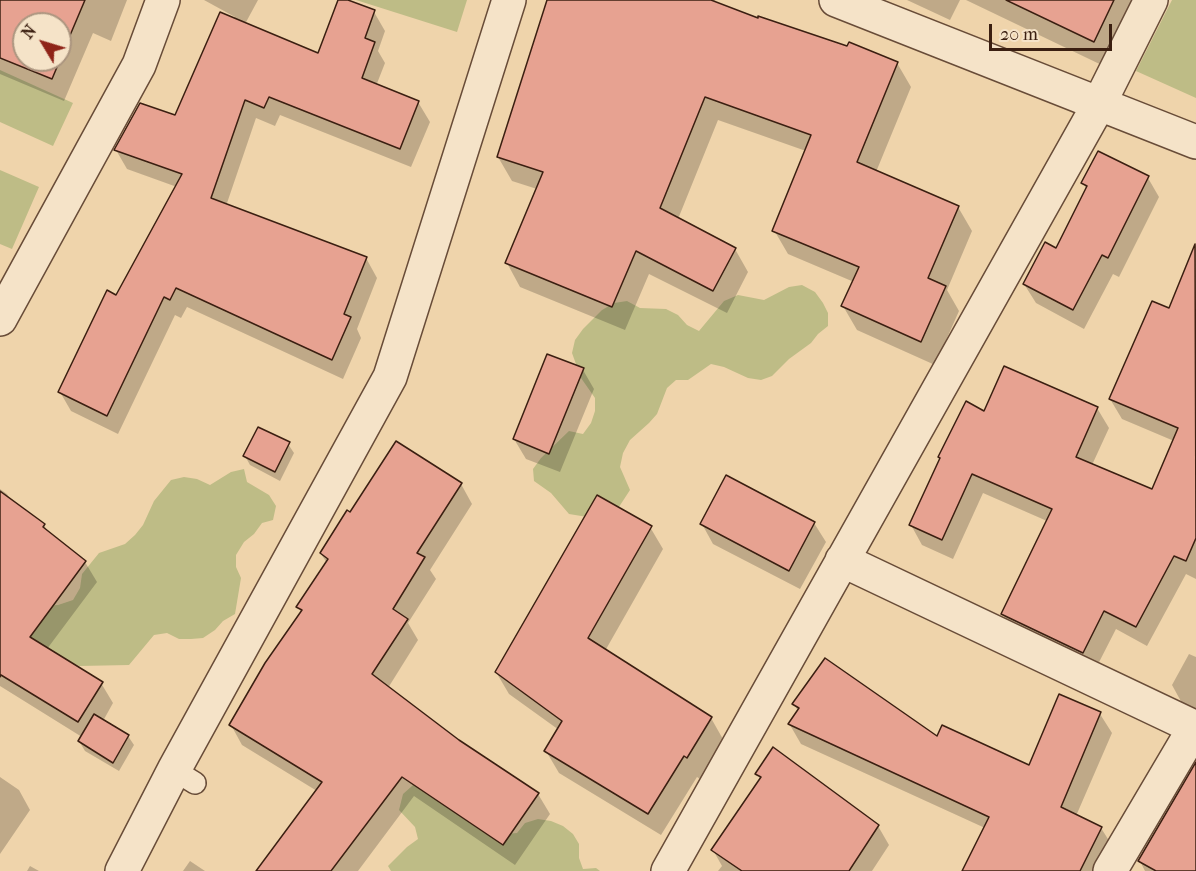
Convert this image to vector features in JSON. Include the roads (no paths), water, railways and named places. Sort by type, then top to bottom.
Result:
[{"type":"street","points":[[0,319],[139,65],[163,0]]},
{"type":"street","points":[[122,871],[185,777],[390,377],[509,0]]},
{"type":"street","points":[[836,0],[1196,142]]},
{"type":"street","points":[[668,871],[780,650],[842,560],[1099,104],[1151,0]]},
{"type":"street","points":[[842,560],[1195,728],[1110,871]]}]
